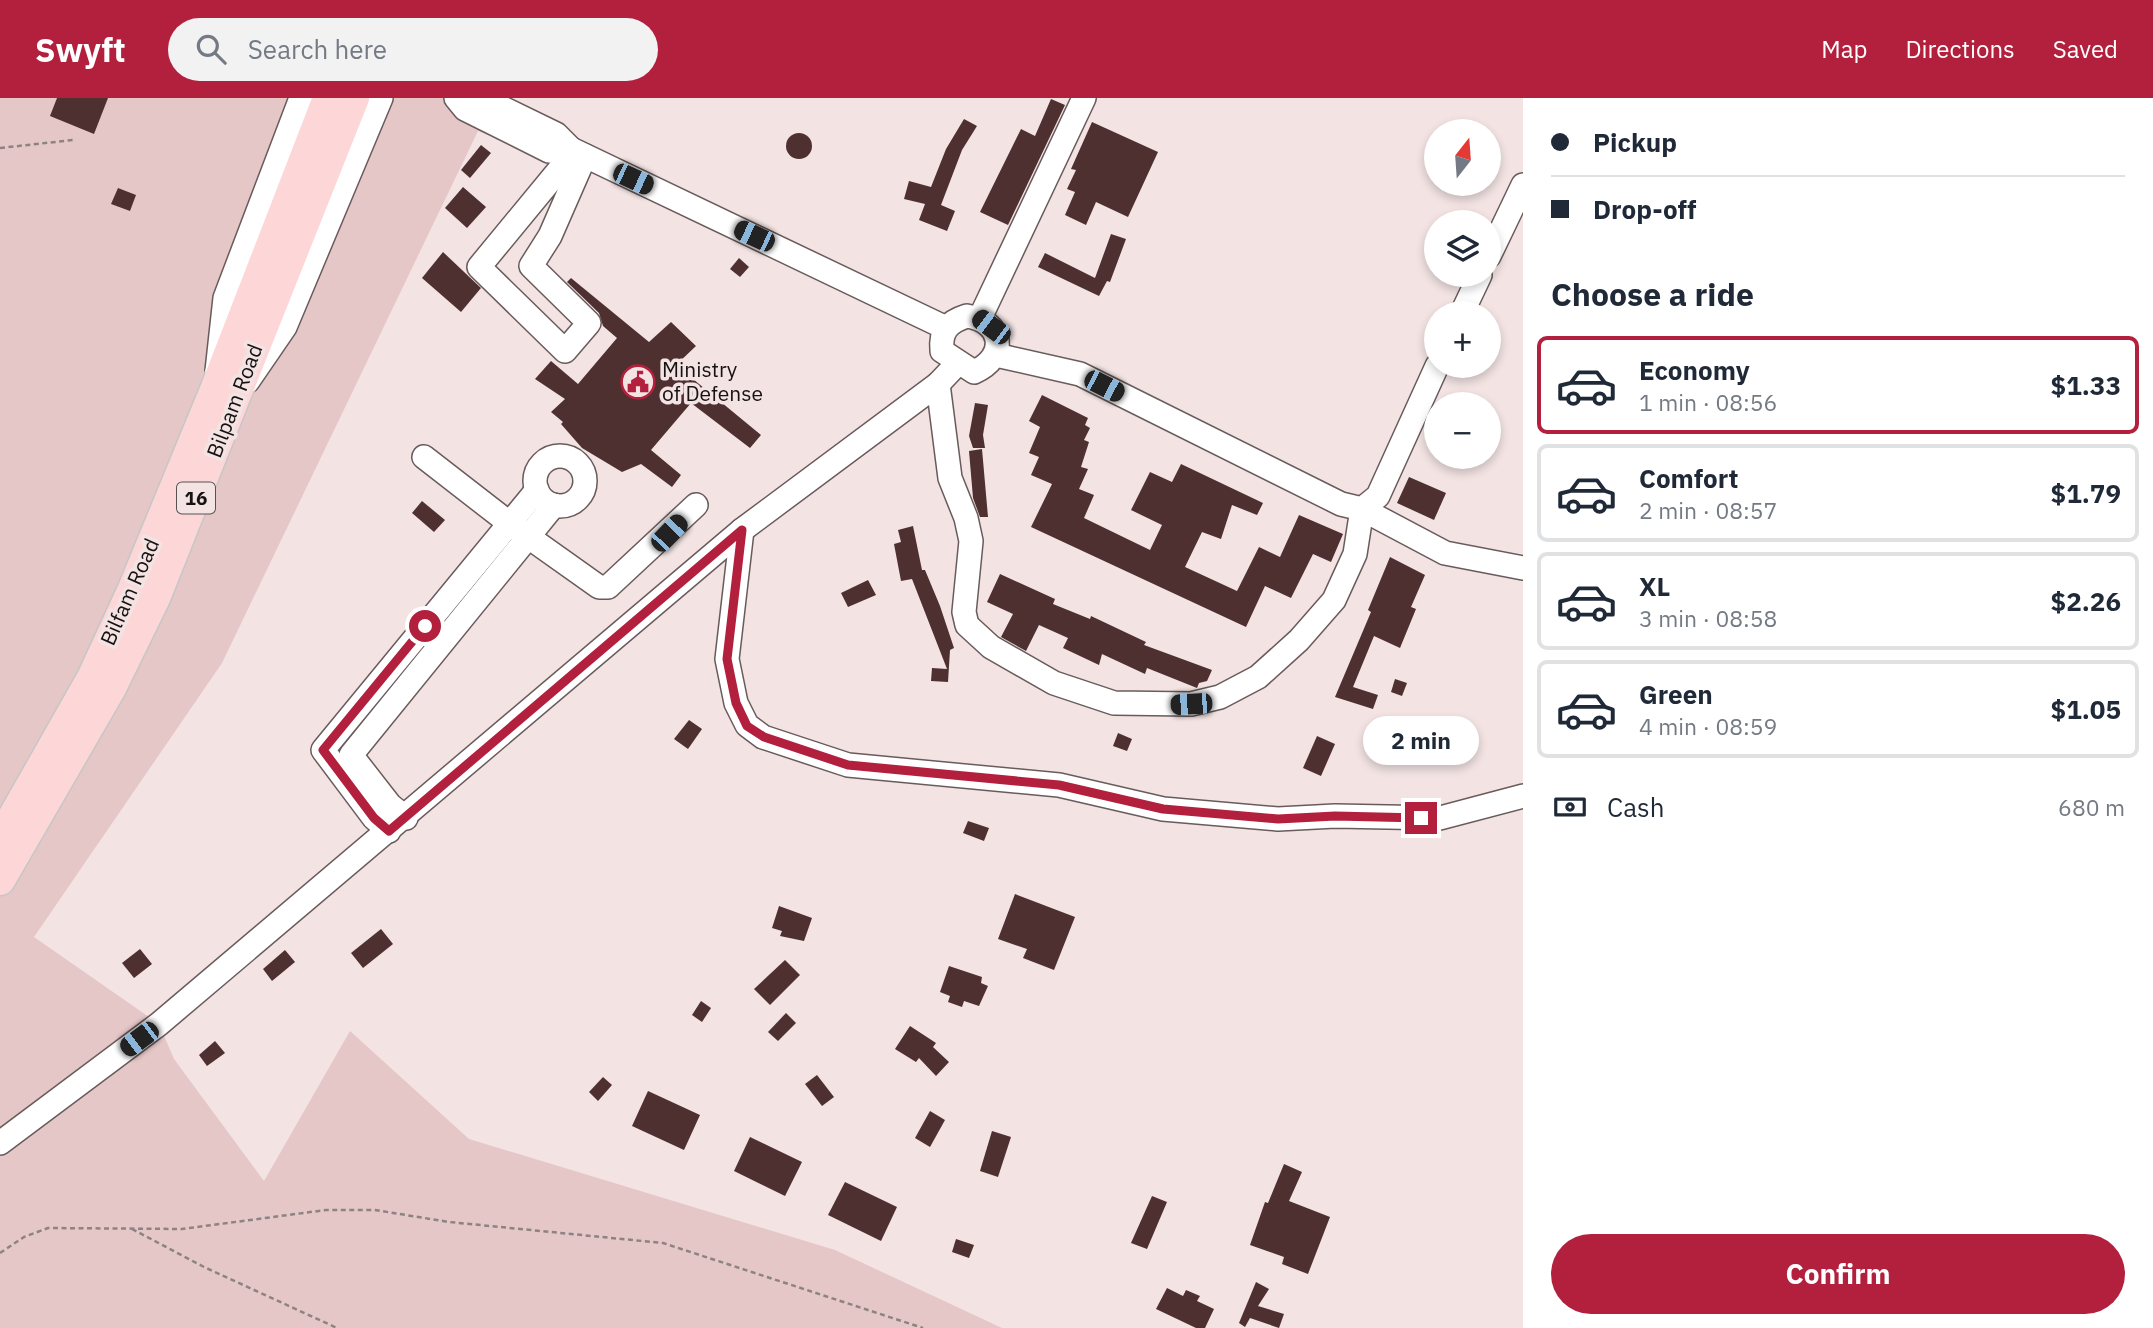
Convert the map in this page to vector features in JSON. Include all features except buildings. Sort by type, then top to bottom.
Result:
[{"type":"main road","name":"Bilfam Road","points":[[0,840],[92,678],[225,394],[328,98]]},
{"type":"main road","name":"Bilpam Road","points":[[0,880],[68,766],[139,632],[225,394],[354,98]]},
{"type":"street","points":[[225,394],[219,326],[225,298],[301,98]]},
{"type":"street","points":[[225,394],[285,327],[381,98]]},
{"type":"street","points":[[456,98],[465,110],[549,151],[578,153]]},
{"type":"street","points":[[482,98],[556,134],[578,153],[946,328]]},
{"type":"street","points":[[980,318],[1084,98]]},
{"type":"street","points":[[578,153],[550,236],[531,266],[589,323],[565,351],[479,267],[559,170],[578,153]]},
{"type":"street","points":[[1501,231],[1523,185]]},
{"type":"street","points":[[967,316],[980,318],[991,327],[998,340],[996,355],[987,366],[974,372],[957,364],[942,351],[941,339],[946,328],[955,320],[967,316]]},
{"type":"street","points":[[996,355],[1080,374],[1341,504],[1362,509],[1445,553],[1523,568]]},
{"type":"street","points":[[0,1143],[159,1024],[742,530],[938,384],[957,364]]},
{"type":"street","points":[[938,384],[950,478],[966,517],[971,541],[964,612],[967,625],[991,647],[1054,683],[1114,703],[1191,704],[1227,694],[1258,677],[1299,640],[1334,600],[1355,554],[1362,509],[1378,496],[1432,378]]},
{"type":"street","points":[[424,457],[589,583],[608,587],[696,505]]},
{"type":"street","points":[[565,457],[579,464],[585,479],[581,495],[567,505],[554,505],[544,500],[537,489],[537,470],[549,459],[565,457]]},
{"type":"street","points":[[398,824],[374,818],[323,750],[537,489]]},
{"type":"street","points":[[398,824],[390,805],[351,755],[554,505]]},
{"type":"street","points":[[742,530],[727,659],[736,703],[747,726],[764,737],[848,765],[1059,785],[1163,809],[1278,819],[1335,816],[1440,818],[1523,796]]},
{"type":"path","points":[[0,148],[73,140]]},
{"type":"path","points":[[0,1254],[24,1237],[48,1228],[182,1229],[326,1210],[375,1210],[449,1222],[663,1243],[923,1328]]},
{"type":"path","points":[[130,1228],[204,1267],[337,1328]]},
{"type":"shaded area","points":[[0,98],[503,98],[488,135],[478,131],[222,663],[34,937],[159,1024],[174,1059],[264,1181],[350,1031],[469,1139],[835,1250],[1002,1328],[0,1328]]},
{"type":"place","name":"Ministry of Defense","points":[[638,382]]},
{"type":"route","points":[[425,626],[323,750],[374,818],[389,831],[742,530],[727,659],[736,703],[747,726],[764,737],[848,765],[1059,785],[1163,809],[1278,819],[1335,816],[1421,818]]}]
